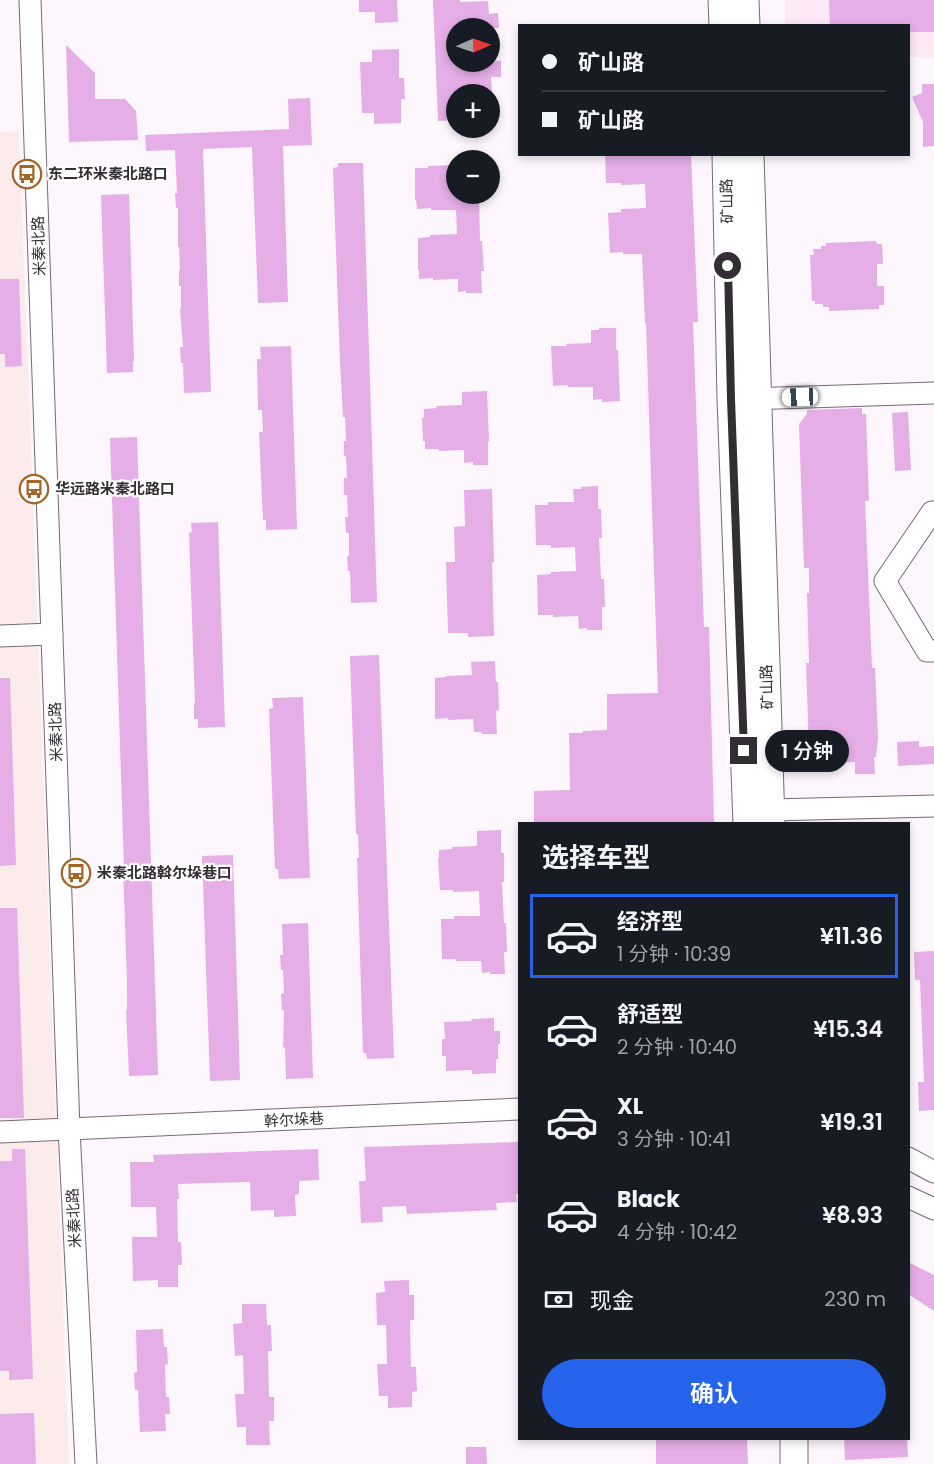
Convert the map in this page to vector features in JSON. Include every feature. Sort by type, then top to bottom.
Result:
[{"type":"main road","points":[[722,0],[723,24]]},
{"type":"main road","points":[[745,0],[746,24]]},
{"type":"main road","name":"矿山路","points":[[726,156],[731,399],[747,822]]},
{"type":"main road","name":"矿山路","points":[[750,156],[771,817]]},
{"type":"main road","points":[[776,1440],[777,1464]]},
{"type":"main road","points":[[794,1440],[794,1464]]},
{"type":"street","name":"米秦北路","points":[[30,0],[69,1129],[86,1464]]},
{"type":"street","points":[[785,385],[934,379]]},
{"type":"street","points":[[731,399],[934,393]]},
{"type":"street","points":[[934,512],[885,581],[927,651],[934,651]]},
{"type":"street","points":[[0,636],[52,634]]},
{"type":"street","points":[[771,817],[934,806]]},
{"type":"street","name":"幹尔垛巷","points":[[0,1132],[518,1110]]},
{"type":"street","points":[[910,1159],[934,1172]]},
{"type":"street","points":[[910,1198],[934,1209]]},
{"type":"shaded area","points":[[785,0],[934,0],[934,57],[910,57],[910,24],[785,24]]},
{"type":"shaded area","points":[[19,131],[69,1464],[0,1464],[0,132]]},
{"type":"building","points":[[359,0],[397,0],[398,22],[375,23],[375,12],[359,12]]},
{"type":"building","points":[[433,0],[488,1],[489,14],[498,13],[498,18],[446,18],[446,72],[500,72],[501,61],[501,77],[491,77],[491,84],[446,84],[446,121],[438,121]]},
{"type":"building","points":[[829,0],[934,0],[934,32],[910,32],[910,24],[830,24]]},
{"type":"building","points":[[66,45],[95,73],[95,99],[125,99],[136,111],[138,140],[69,142]]},
{"type":"building","points":[[399,49],[399,78],[404,78],[405,99],[401,99],[401,123],[374,124],[374,113],[362,113],[360,62],[372,62],[372,50]]},
{"type":"building","points":[[922,84],[934,84],[934,146],[923,147],[923,122],[912,97],[922,93]]},
{"type":"building","points":[[310,98],[312,145],[283,146],[288,302],[258,303],[252,147],[203,149],[211,392],[184,393],[180,347],[183,347],[175,150],[146,151],[145,135],[289,129],[288,99]]},
{"type":"building","points":[[605,156],[691,156],[698,322],[693,322],[704,627],[709,627],[714,822],[534,822],[534,791],[570,790],[569,733],[607,730],[607,694],[658,693],[642,254],[610,253],[608,213],[621,212],[621,209],[646,208],[645,184],[606,183]]},
{"type":"building","points":[[338,163],[363,163],[377,602],[351,603],[350,571],[348,571],[349,533],[346,533],[345,517],[348,517],[347,495],[344,495],[344,478],[347,478],[346,456],[344,456],[344,441],[346,441],[340,362],[333,168],[338,167]]},
{"type":"building","points":[[446,165],[446,204],[479,204],[480,241],[482,241],[484,271],[481,271],[482,293],[458,292],[458,279],[419,279],[418,238],[457,234],[456,210],[417,209],[415,168],[428,168],[428,166]]},
{"type":"building","points":[[129,194],[133,372],[107,373],[101,195]]},
{"type":"building","points":[[876,241],[877,244],[882,244],[883,264],[877,264],[877,286],[884,286],[884,305],[879,305],[879,309],[829,311],[829,307],[823,307],[823,304],[815,304],[815,301],[812,301],[810,255],[814,255],[813,249],[821,249],[821,246],[826,246],[826,243]]},
{"type":"building","points":[[0,279],[19,279],[22,366],[5,367],[5,354],[0,354]]},
{"type":"building","points":[[599,328],[616,328],[620,401],[593,400],[593,387],[553,386],[551,346],[591,343],[591,330],[599,330]]},
{"type":"building","points":[[291,346],[297,529],[266,530],[266,520],[263,520],[259,432],[263,432],[262,410],[258,410],[257,359],[261,359],[260,347]]},
{"type":"building","points":[[487,391],[488,465],[464,463],[464,450],[425,449],[422,418],[424,418],[424,409],[462,405],[462,392]]},
{"type":"building","points":[[862,408],[862,414],[866,414],[869,501],[865,501],[872,668],[875,668],[878,738],[876,757],[874,757],[875,774],[855,774],[855,762],[820,764],[820,759],[809,749],[806,663],[809,663],[807,593],[809,593],[809,568],[804,568],[799,424],[807,414],[807,410]]},
{"type":"building","points":[[908,412],[911,470],[895,471],[892,413]]},
{"type":"building","points":[[137,437],[158,1075],[129,1076],[110,438]]},
{"type":"building","points":[[598,486],[602,538],[599,538],[601,579],[604,579],[605,607],[602,607],[602,630],[587,630],[587,628],[579,629],[578,616],[538,615],[537,575],[576,571],[575,547],[551,548],[551,545],[536,545],[535,505],[548,505],[548,502],[574,502],[573,489]]},
{"type":"building","points":[[492,489],[494,636],[468,637],[468,633],[448,633],[446,562],[455,562],[454,527],[465,526],[464,490]]},
{"type":"building","points":[[218,522],[225,727],[198,728],[198,719],[194,719],[189,533],[192,532],[191,523]]},
{"type":"building","points":[[379,655],[394,1058],[367,1059],[366,1053],[363,1053],[357,858],[359,858],[358,834],[356,834],[350,656]]},
{"type":"building","points":[[495,661],[499,710],[496,711],[497,734],[474,732],[473,719],[435,719],[435,678],[472,675],[471,662]]},
{"type":"building","points":[[0,678],[10,678],[16,865],[0,866]]},
{"type":"building","points":[[303,697],[310,878],[279,879],[278,869],[275,869],[269,709],[273,708],[272,698]]},
{"type":"building","points":[[919,741],[919,747],[934,746],[934,764],[898,766],[897,742]]},
{"type":"building","points":[[501,830],[501,853],[504,853],[504,882],[502,882],[507,952],[504,952],[505,974],[490,974],[490,972],[482,973],[481,961],[442,959],[441,919],[454,919],[454,916],[480,916],[479,891],[440,890],[438,858],[439,850],[477,846],[477,831]]},
{"type":"building","points":[[233,855],[240,1080],[210,1081],[202,856]]},
{"type":"building","points":[[0,908],[17,908],[24,1118],[0,1118]]},
{"type":"building","points":[[308,923],[313,1078],[286,1079],[285,1047],[283,1048],[284,1010],[282,1010],[281,994],[284,993],[280,955],[283,955],[282,924]]},
{"type":"building","points":[[934,951],[934,1110],[919,1111],[918,1082],[924,1082],[920,980],[915,980],[914,952]]},
{"type":"building","points":[[494,1018],[494,1031],[500,1031],[496,1073],[472,1074],[472,1070],[446,1071],[446,1056],[442,1056],[442,1039],[445,1039],[444,1022]]},
{"type":"building","points":[[518,1142],[517,1202],[496,1203],[497,1210],[407,1214],[406,1206],[382,1207],[383,1222],[361,1223],[359,1181],[366,1181],[364,1147]]},
{"type":"building","points":[[12,1149],[25,1149],[33,1379],[9,1380],[9,1371],[0,1371],[0,1161],[12,1161]]},
{"type":"building","points":[[318,1149],[319,1180],[299,1181],[299,1194],[295,1195],[296,1216],[274,1217],[274,1210],[251,1211],[250,1182],[178,1184],[178,1242],[181,1242],[182,1265],[178,1265],[178,1287],[158,1287],[158,1280],[133,1281],[132,1237],[157,1237],[156,1207],[131,1207],[130,1162],[154,1162],[153,1155]]},
{"type":"building","points":[[910,1263],[934,1275],[934,1311],[910,1295]]},
{"type":"building","points":[[409,1280],[409,1295],[414,1295],[414,1320],[410,1320],[411,1367],[416,1367],[417,1391],[412,1392],[412,1407],[388,1408],[388,1396],[379,1396],[377,1364],[387,1364],[386,1325],[377,1325],[376,1293],[385,1292],[384,1281]]},
{"type":"building","points":[[242,1304],[266,1304],[267,1325],[271,1325],[272,1351],[268,1351],[269,1397],[274,1397],[274,1421],[269,1421],[270,1445],[246,1445],[246,1427],[237,1427],[235,1394],[244,1394],[243,1355],[235,1356],[233,1324],[242,1323]]},
{"type":"building","points":[[163,1329],[168,1364],[165,1365],[166,1397],[169,1397],[170,1414],[165,1414],[166,1431],[140,1432],[138,1390],[135,1390],[134,1373],[137,1372],[136,1330]]},
{"type":"building","points":[[34,1413],[36,1464],[0,1464],[0,1414]]},
{"type":"building","points":[[656,1440],[747,1440],[748,1464],[656,1464]]},
{"type":"building","points":[[844,1440],[907,1440],[908,1457],[845,1460]]},
{"type":"building","points":[[466,1447],[486,1447],[487,1464],[466,1464]]},
{"type":"place","name":"东二环米秦北路口","points":[[27,174]]},
{"type":"place","name":"华远路米秦北路口","points":[[34,489]]},
{"type":"place","name":"米秦北路斡尔垛巷口","points":[[76,873]]},
{"type":"route","points":[[728,266],[744,751]]}]
